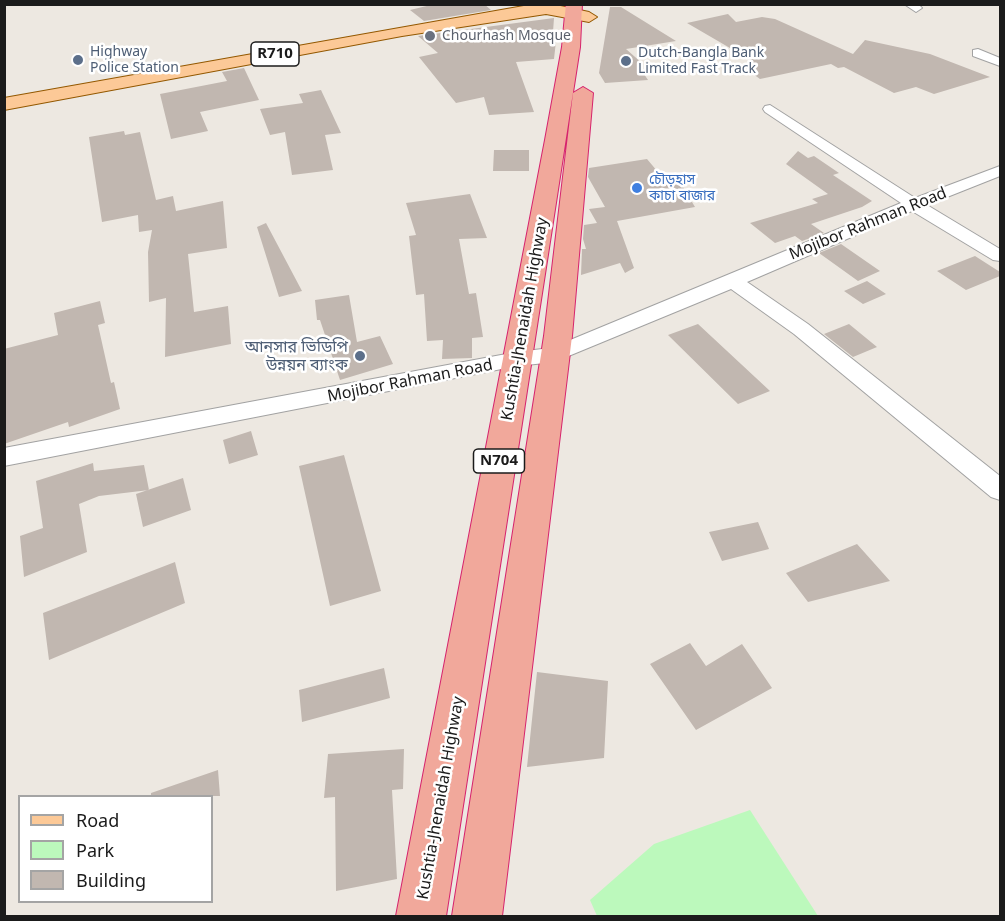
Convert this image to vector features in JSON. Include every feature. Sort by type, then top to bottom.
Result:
[{"type":"highway","name":"Kushtia-Jhenaidah Highway","points":[[477,916],[554,355],[579,142],[570,9]]},
{"type":"highway","name":"Kushtia-Jhenaidah Highway","points":[[421,916],[556,141],[570,9]]},
{"type":"main road","name":"R710","points":[[4,104],[140,75],[510,4]]},
{"type":"main road","name":"R710","points":[[4,96],[402,31],[570,9]]},
{"type":"street","points":[[978,53],[1000,63]]},
{"type":"street","points":[[771,109],[914,204],[1000,256]]},
{"type":"street","name":"Mojibor Rahman Road","points":[[4,458],[76,441],[285,405],[517,359],[554,355],[914,204],[1000,171]]},
{"type":"street","points":[[733,281],[801,329],[1000,490]]},
{"type":"green space","points":[[750,810],[818,916],[597,916],[590,900],[654,844]]},
{"type":"building","points":[[435,4],[484,4],[491,10],[424,21],[410,10]]},
{"type":"building","points":[[610,7],[621,7],[676,41],[626,49],[643,64],[638,65],[648,80],[605,83],[599,73]]},
{"type":"building","points":[[728,14],[736,22],[762,17],[775,19],[853,54],[865,40],[930,54],[990,77],[934,94],[916,87],[894,93],[844,67],[838,68],[831,64],[760,79],[742,66],[754,62],[687,23]]},
{"type":"building","points":[[554,18],[553,32],[557,32],[554,59],[516,62],[534,112],[489,115],[484,97],[456,103],[419,57],[438,53],[418,36]]},
{"type":"building","points":[[244,68],[259,100],[200,112],[208,131],[171,139],[160,94],[227,81],[222,72]]},
{"type":"building","points":[[321,90],[341,133],[325,135],[333,170],[292,175],[285,132],[270,135],[260,109],[303,103],[299,94]]},
{"type":"building","points":[[124,131],[125,135],[140,132],[156,200],[173,196],[176,211],[223,201],[227,248],[188,254],[194,312],[228,306],[231,344],[165,357],[166,298],[149,302],[148,252],[152,230],[139,232],[138,215],[102,222],[89,137]]},
{"type":"building","points":[[494,150],[529,150],[529,171],[493,171]]},
{"type":"building","points":[[798,151],[808,158],[814,156],[839,173],[833,175],[872,201],[862,207],[811,224],[824,233],[802,241],[795,236],[775,243],[750,223],[818,203],[812,199],[828,194],[786,164]]},
{"type":"building","points":[[647,159],[663,178],[677,177],[695,207],[617,221],[634,268],[625,273],[620,263],[581,275],[582,249],[586,249],[583,239],[584,225],[597,223],[589,209],[605,207],[588,177],[589,168]]},
{"type":"building","points":[[470,194],[487,238],[459,239],[469,294],[476,293],[483,337],[472,338],[472,358],[442,359],[443,340],[427,341],[424,294],[416,295],[409,236],[416,235],[406,203]]},
{"type":"building","points":[[266,223],[302,291],[279,297],[257,227]]},
{"type":"building","points":[[841,244],[880,271],[858,281],[819,253]]},
{"type":"building","points":[[975,256],[1000,272],[1000,276],[966,290],[937,271]]},
{"type":"building","points":[[867,281],[886,294],[863,304],[844,291]]},
{"type":"building","points":[[349,295],[357,342],[380,336],[393,364],[340,380],[320,320],[317,320],[315,300]]},
{"type":"building","points":[[100,301],[105,323],[98,325],[111,383],[114,382],[120,409],[69,427],[68,422],[4,444],[4,349],[58,335],[54,313]]},
{"type":"building","points":[[698,324],[770,391],[738,404],[668,335]]},
{"type":"building","points":[[849,324],[877,347],[853,357],[824,334]]},
{"type":"building","points":[[251,431],[258,455],[229,464],[223,440]]},
{"type":"building","points":[[344,455],[381,591],[330,606],[299,466]]},
{"type":"building","points":[[93,463],[94,471],[144,465],[149,490],[99,496],[79,504],[87,552],[24,577],[20,536],[43,528],[36,481]]},
{"type":"building","points":[[183,478],[191,510],[143,527],[136,494]]},
{"type":"building","points":[[758,522],[769,549],[722,561],[709,532]]},
{"type":"building","points":[[857,544],[890,581],[808,602],[786,573]]},
{"type":"building","points":[[175,562],[185,603],[49,660],[43,613]]},
{"type":"building","points":[[690,643],[706,666],[742,644],[772,688],[696,730],[650,664]]},
{"type":"building","points":[[384,668],[390,698],[302,722],[299,690]]},
{"type":"building","points":[[537,672],[608,681],[604,758],[527,767]]},
{"type":"building","points":[[404,749],[403,789],[392,790],[397,879],[336,891],[335,797],[324,798],[328,754]]},
{"type":"building","points":[[218,770],[220,796],[151,795],[151,793]]},
{"type":"place","name":"Chourhash Mosque","points":[[430,36]]},
{"type":"place","name":"Highway Police Station","points":[[78,60]]},
{"type":"place","name":"Dutch-Bangla Bank Limited Fast Track","points":[[626,61]]},
{"type":"place","name":"চৌড়হাস কাচা বাজার","points":[[637,188]]},
{"type":"place","name":"আনসার ভিডিপি উন্নয়ন ব্যাংক","points":[[360,356]]}]
